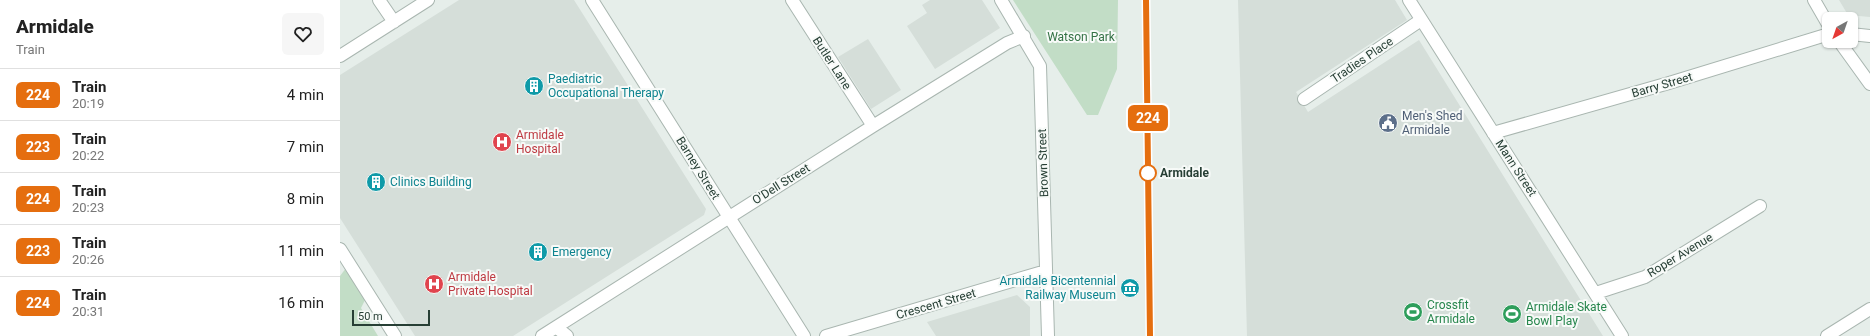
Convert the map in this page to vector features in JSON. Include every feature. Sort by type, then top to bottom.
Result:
[{"type":"street","points":[[379,0],[394,22]]},
{"type":"street","points":[[340,56],[428,0]]},
{"type":"street","name":"Barney Street","points":[[592,0],[804,336]]},
{"type":"street","name":"Butler Lane","points":[[792,0],[873,126]]},
{"type":"street","name":"Brown Street","points":[[1001,0],[1024,36],[1040,66],[1048,336]]},
{"type":"street","name":"Mann Street","points":[[1408,0],[1622,336]]},
{"type":"street","points":[[1814,0],[1822,14]]},
{"type":"street","name":"Tradies Place","points":[[1304,99],[1421,20]]},
{"type":"street","points":[[1858,35],[1870,36]]},
{"type":"street","name":"O'Dell Street","points":[[542,336],[873,126],[1007,43],[1024,36]]},
{"type":"street","name":"Barry Street","points":[[1493,133],[1670,83],[1822,36]]},
{"type":"street","points":[[1844,48],[1870,84]]},
{"type":"street","name":"Roper Avenue","points":[[1596,293],[1645,277],[1760,206]]},
{"type":"street","points":[[340,248],[395,336]]},
{"type":"street","name":"Crescent Street","points":[[826,336],[1046,271]]},
{"type":"street","points":[[1827,336],[1870,309]]},
{"type":"street","points":[[556,327],[567,336]]},
{"type":"shaded area","name":"Armidale Hospital","points":[[459,0],[574,0],[706,209],[704,215],[513,336],[415,336],[340,218],[340,75]]},
{"type":"shaded area","points":[[930,0],[982,0],[1000,28],[935,69],[907,26],[927,13],[922,5]]},
{"type":"shaded area","points":[[1238,0],[1395,0],[1407,20],[1296,92],[1308,112],[1419,40],[1603,336],[1247,336]]},
{"type":"shaded area","points":[[1839,0],[1870,0],[1870,17],[1858,16],[1858,12],[1846,12]]},
{"type":"shaded area","points":[[868,39],[901,90],[871,109],[838,57]]},
{"type":"shaded area","points":[[1017,295],[1030,307],[1030,336],[936,336],[927,322]]},
{"type":"green space","name":"Watson Park","points":[[1013,0],[1118,0],[1117,69],[1098,115],[1087,115]]},
{"type":"green space","points":[[346,268],[365,300],[361,308],[378,336],[340,336],[340,276]]},
{"type":"railway","points":[[1146,0],[1150,336]]},
{"type":"train","name":"224","points":[[1146,0],[1150,336]]},
{"type":"place","name":"Paediatric Occupational Therapy","points":[[534,86]]},
{"type":"place","name":"Men's Shed Armidale","points":[[1388,123]]},
{"type":"place","name":"Armidale Hospital","points":[[502,142]]},
{"type":"place","name":"Armidale","points":[[1148,173]]},
{"type":"place","name":"Clinics Building","points":[[376,182]]},
{"type":"place","name":"Emergency","points":[[538,252]]},
{"type":"place","name":"Armidale Private Hospital","points":[[434,284]]},
{"type":"place","name":"Armidale Bicentennial Railway Museum","points":[[1130,288]]},
{"type":"place","name":"Crossfit Armidale","points":[[1413,312]]},
{"type":"place","name":"Armidale Skate Bowl Play","points":[[1512,314]]}]
